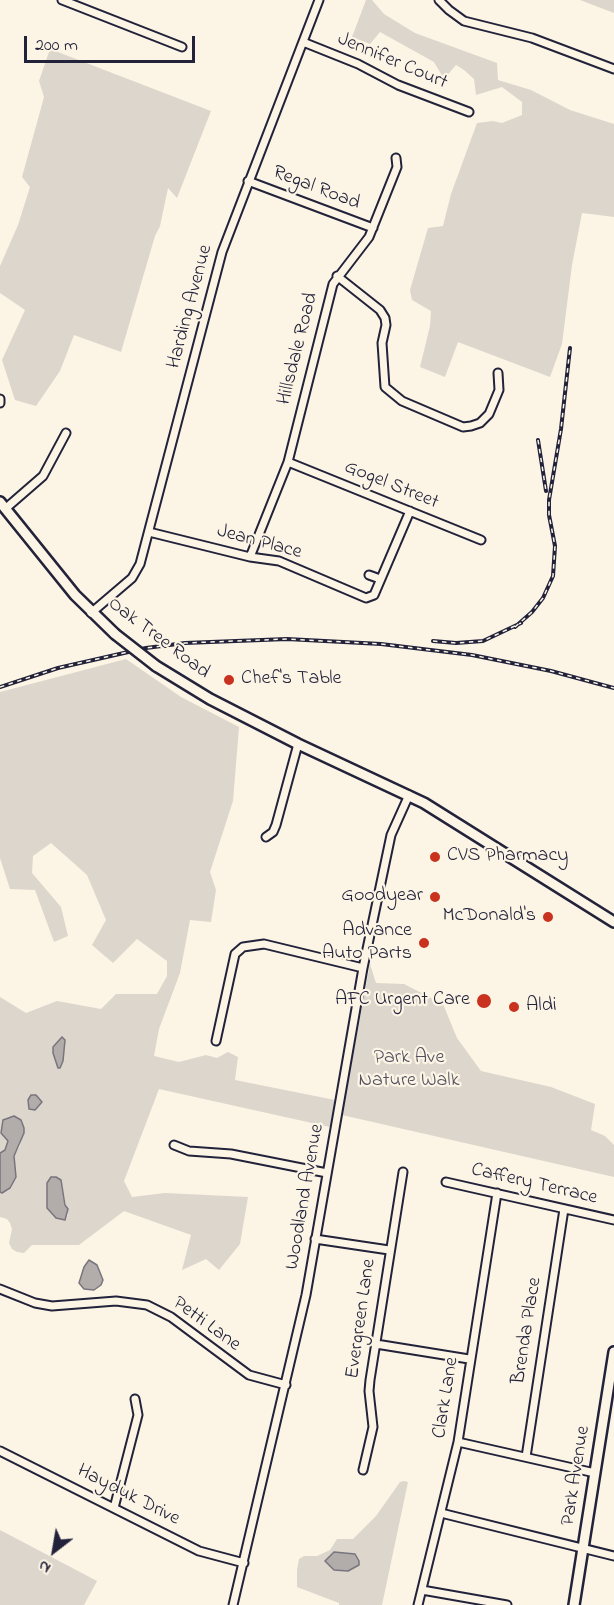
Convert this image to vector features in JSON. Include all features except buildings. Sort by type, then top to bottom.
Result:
[{"type":"main road","name":"Oak Tree Road","points":[[3,505],[91,613],[156,666],[210,699],[298,744],[409,795],[614,922]]},
{"type":"main road","name":"Park Avenue","points":[[574,1605],[614,1352]]},
{"type":"street","points":[[62,0],[182,47]]},
{"type":"street","name":"Harding Avenue","points":[[91,613],[136,574],[222,252],[319,0]]},
{"type":"street","points":[[440,0],[464,21],[532,38],[614,69]]},
{"type":"street","name":"Jennifer Court","points":[[303,42],[364,67],[398,85],[469,112]]},
{"type":"street","name":"Hillsdale Road","points":[[250,557],[288,462],[328,297],[337,276],[369,237],[397,167],[396,158]]},
{"type":"street","name":"Regal Road","points":[[248,182],[372,228]]},
{"type":"street","points":[[337,276],[380,310],[385,318],[386,325],[382,343],[385,387],[402,401],[463,427],[471,426],[480,423],[489,414],[499,390],[498,373]]},
{"type":"street","points":[[3,505],[43,476],[66,433]]},
{"type":"street","name":"Gogel Street","points":[[288,462],[481,540]]},
{"type":"street","points":[[369,575],[380,579],[410,511]]},
{"type":"street","name":"Jean Place","points":[[149,532],[284,563],[361,598],[372,597],[380,579]]},
{"type":"street","points":[[266,837],[273,832],[276,825],[298,744]]},
{"type":"street","name":"Woodland Avenue","points":[[233,1605],[286,1385],[315,1239],[363,968],[391,835],[409,795]]},
{"type":"street","points":[[216,1041],[235,954],[243,947],[264,944],[363,968]]},
{"type":"street","points":[[174,1145],[189,1151],[231,1154],[327,1173]]},
{"type":"street","name":"Evergreen Lane","points":[[363,1470],[373,1427],[369,1391],[389,1250],[403,1172]]},
{"type":"street","name":"Caffery Terrace","points":[[446,1182],[614,1220]]},
{"type":"street","name":"Clark Lane","points":[[417,1605],[458,1442],[496,1193]]},
{"type":"street","name":"Brenda Place","points":[[526,1457],[564,1209]]},
{"type":"street","points":[[315,1239],[389,1250]]},
{"type":"street","name":"Petti Lane","points":[[0,1289],[35,1303],[52,1306],[116,1301],[147,1305],[171,1317],[249,1375],[286,1385]]},
{"type":"street","points":[[376,1344],[469,1359]]},
{"type":"street","points":[[114,1508],[138,1415],[135,1399]]},
{"type":"street","points":[[458,1442],[595,1473]]},
{"type":"street","name":"Hayduk Drive","points":[[0,1451],[199,1551],[244,1563]]},
{"type":"street","points":[[441,1513],[614,1556]]},
{"type":"street","points":[[422,1590],[507,1605]]},
{"type":"green space","points":[[366,0],[372,0],[384,14],[415,33],[497,63],[498,80],[531,90],[570,110],[614,124],[614,217],[582,213],[572,265],[562,344],[550,377],[458,342],[445,377],[420,367],[430,326],[431,311],[412,300],[410,290],[428,228],[443,226],[451,194],[477,123],[493,121],[502,123],[522,115],[522,102],[502,87],[476,95],[474,79],[464,70],[456,65],[444,79],[434,62],[380,32],[370,44],[352,37]]},
{"type":"green space","points":[[580,0],[614,0],[614,13]]},
{"type":"green space","points":[[50,49],[211,111],[177,198],[168,188],[160,226],[155,236],[121,352],[74,335],[60,371],[36,406],[15,400],[2,360],[25,310],[0,293],[0,266],[18,225],[30,187],[22,177],[44,97],[39,81]]},
{"type":"green space","points":[[126,659],[181,697],[239,727],[233,801],[210,872],[216,890],[211,922],[190,920],[180,973],[159,1029],[154,1056],[179,1062],[206,1055],[217,1058],[228,1052],[238,1057],[235,1080],[335,1100],[330,1127],[159,1089],[124,1181],[132,1197],[165,1193],[248,1197],[240,1244],[219,1270],[206,1259],[182,1270],[191,1235],[124,1211],[79,1245],[32,1245],[24,1253],[12,1249],[9,1243],[12,1229],[7,1219],[0,1217],[0,1192],[8,1191],[16,1177],[14,1156],[20,1146],[24,1128],[21,1120],[2,1128],[2,1135],[8,1141],[5,1150],[0,1153],[0,997],[26,1013],[57,1001],[101,1009],[116,994],[157,994],[167,976],[167,961],[137,939],[113,963],[92,945],[106,920],[87,875],[51,843],[33,856],[32,873],[61,907],[68,936],[54,942],[35,890],[10,889],[0,858],[0,692]],"holes":[[[61,1180],[68,1215],[65,1220],[56,1218],[47,1208]]]},
{"type":"green space","name":"Park Ave Nature Walk","points":[[370,964],[376,983],[404,984],[443,1004],[457,1038],[481,1071],[551,1087],[595,1104],[591,1130],[605,1136],[614,1145],[614,1177],[342,1115]]},
{"type":"green space","points":[[400,1482],[408,1482],[382,1605],[339,1605],[339,1603],[297,1587],[299,1559],[304,1556],[317,1556],[330,1550],[337,1539],[353,1539],[376,1516]]},
{"type":"green space","points":[[0,1530],[97,1581],[84,1605],[0,1605]]},
{"type":"shaded area","points":[[62,1037],[65,1040],[63,1061],[58,1068],[53,1047]]},
{"type":"shaded area","points":[[31,1095],[36,1095],[42,1102],[35,1110],[29,1109],[28,1100]]},
{"type":"shaded area","points":[[14,1116],[21,1120],[24,1133],[14,1156],[16,1177],[10,1188],[2,1193],[0,1192],[0,1153],[5,1150],[8,1141],[1,1133],[3,1120]]},
{"type":"shaded area","points":[[51,1177],[61,1180],[65,1205],[68,1209],[65,1220],[56,1218],[47,1208],[47,1183]]},
{"type":"shaded area","points":[[89,1260],[97,1265],[103,1280],[101,1285],[94,1290],[84,1289],[79,1283]]},
{"type":"shaded area","points":[[334,1552],[355,1554],[359,1565],[348,1571],[334,1570],[325,1561]]},
{"type":"railway","points":[[515,627],[532,612],[543,598],[553,576],[555,546],[549,515],[549,500],[561,429],[570,348]]},
{"type":"railway","points":[[538,440],[546,491]]},
{"type":"railway","points":[[433,641],[456,643],[483,641],[521,623]]},
{"type":"railway","points":[[0,687],[58,668],[146,648],[185,643],[287,639],[381,644],[472,655],[551,671],[614,688]]},
{"type":"place","name":"Chef's Table","points":[[229,680]]},
{"type":"place","name":"CVS Pharmacy","points":[[435,857]]},
{"type":"place","name":"Goodyear","points":[[435,897]]},
{"type":"place","name":"McDonald's","points":[[548,917]]},
{"type":"place","name":"Advance Auto Parts","points":[[424,943]]},
{"type":"place","name":"AFC Urgent Care","points":[[484,1001]]},
{"type":"place","name":"Aldi","points":[[514,1007]]}]
